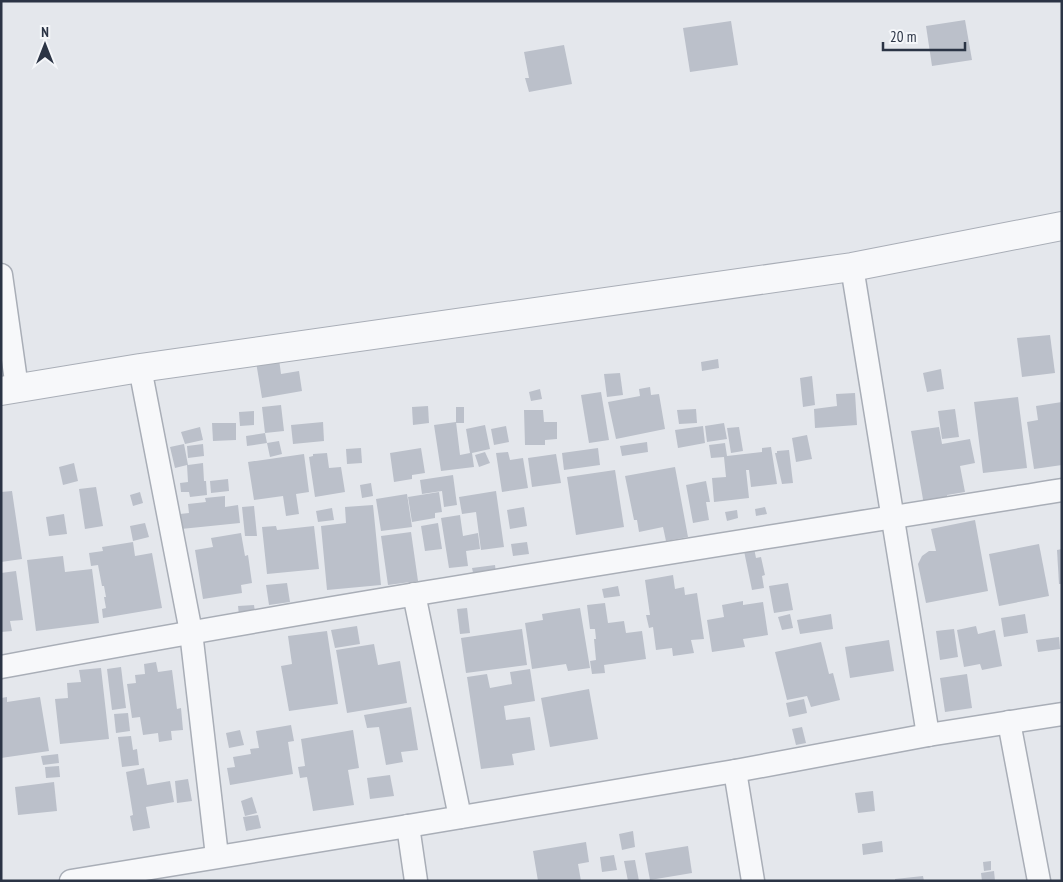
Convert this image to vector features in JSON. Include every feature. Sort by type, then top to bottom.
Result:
[{"type":"street","points":[[1,275],[9,389],[140,368],[852,267],[1062,226]]},
{"type":"street","points":[[852,267],[928,735]]},
{"type":"street","points":[[140,368],[191,632],[218,856]]},
{"type":"street","points":[[1,667],[414,594],[1062,490]]},
{"type":"street","points":[[414,594],[460,817]]},
{"type":"street","points":[[71,881],[735,771],[928,735],[1062,714]]},
{"type":"street","points":[[1010,722],[1039,881]]},
{"type":"street","points":[[735,771],[753,881]]},
{"type":"street","points":[[408,826],[416,881]]},
{"type":"building","points":[[965,20],[972,60],[932,66],[926,26]]},
{"type":"building","points":[[731,21],[738,65],[690,72],[683,28]]},
{"type":"building","points":[[564,45],[572,84],[529,92],[525,78],[529,78],[524,52]]},
{"type":"building","points":[[1050,335],[1055,373],[1022,377],[1017,338]]},
{"type":"building","points":[[279,359],[281,374],[299,371],[302,391],[262,398],[256,362]]},
{"type":"building","points":[[718,359],[719,368],[702,371],[701,362]]},
{"type":"building","points":[[941,369],[944,389],[927,392],[923,373]]},
{"type":"building","points":[[620,373],[623,395],[607,397],[604,374]]},
{"type":"building","points":[[812,376],[815,405],[803,407],[800,378]]},
{"type":"building","points":[[650,387],[651,395],[659,394],[665,429],[616,439],[608,402],[640,396],[639,389]]},
{"type":"building","points":[[540,389],[542,399],[531,401],[529,392]]},
{"type":"building","points":[[601,392],[609,440],[589,443],[581,395]]},
{"type":"building","points":[[855,393],[857,425],[815,428],[814,409],[837,406],[836,394]]},
{"type":"building","points":[[1018,397],[1027,468],[983,473],[974,402]]},
{"type":"building","points":[[1062,402],[1062,465],[1034,469],[1027,422],[1038,420],[1036,406]]},
{"type":"building","points":[[281,405],[284,431],[265,433],[262,407]]},
{"type":"building","points":[[428,406],[429,423],[413,425],[412,407]]},
{"type":"building","points":[[456,407],[464,407],[464,423],[456,423]]},
{"type":"building","points":[[696,409],[697,423],[679,424],[677,410]]},
{"type":"building","points":[[955,409],[959,437],[942,439],[938,411]]},
{"type":"building","points":[[524,410],[543,410],[544,422],[557,422],[557,439],[545,440],[545,445],[525,445]]},
{"type":"building","points":[[254,411],[254,425],[240,426],[239,412]]},
{"type":"building","points":[[323,422],[324,441],[293,444],[291,425]]},
{"type":"building","points":[[456,422],[460,455],[470,453],[466,429],[485,425],[490,449],[472,453],[474,467],[441,471],[434,425]]},
{"type":"building","points":[[212,423],[236,423],[236,440],[213,441]]},
{"type":"building","points":[[724,423],[727,439],[707,442],[705,426]]},
{"type":"building","points":[[506,426],[509,442],[494,445],[491,429]]},
{"type":"building","points":[[703,426],[705,443],[678,448],[675,430]]},
{"type":"building","points":[[200,427],[203,440],[185,444],[181,432]]},
{"type":"building","points":[[739,427],[743,451],[731,453],[727,428]]},
{"type":"building","points":[[939,427],[942,444],[970,439],[975,463],[960,466],[965,492],[947,495],[948,501],[924,505],[911,431]]},
{"type":"building","points":[[265,433],[267,443],[247,446],[246,436]]},
{"type":"building","points":[[807,435],[812,459],[796,462],[792,438]]},
{"type":"building","points":[[279,441],[282,454],[270,457],[267,443]]},
{"type":"building","points":[[647,442],[648,452],[622,456],[620,446]]},
{"type":"building","points":[[725,443],[727,456],[762,452],[762,448],[771,447],[777,484],[751,487],[749,470],[746,470],[749,498],[714,502],[712,478],[726,477],[724,457],[711,458],[709,445]]},
{"type":"building","points":[[184,444],[188,465],[203,463],[207,495],[190,497],[189,492],[181,492],[180,483],[188,482],[187,465],[175,468],[170,447]]},
{"type":"building","points":[[203,444],[204,456],[188,458],[187,446]]},
{"type":"building","points":[[361,448],[362,463],[347,464],[346,449]]},
{"type":"building","points":[[421,448],[425,473],[412,475],[412,479],[394,482],[390,453]]},
{"type":"building","points":[[598,448],[600,465],[564,470],[562,453]]},
{"type":"building","points":[[789,450],[793,483],[782,484],[775,453],[777,451]]},
{"type":"building","points":[[485,452],[490,463],[479,467],[475,455]]},
{"type":"building","points":[[508,452],[510,460],[523,458],[528,488],[502,492],[496,453]]},
{"type":"building","points":[[327,453],[329,468],[341,467],[345,492],[315,497],[309,457],[313,456],[313,454]]},
{"type":"building","points":[[304,454],[309,492],[296,494],[299,514],[286,516],[283,496],[254,500],[248,462]]},
{"type":"building","points":[[556,454],[561,483],[532,487],[528,458]]},
{"type":"building","points":[[74,463],[78,481],[63,485],[59,467]]},
{"type":"building","points":[[675,467],[688,537],[666,541],[663,527],[639,532],[637,520],[634,520],[625,476]]},
{"type":"building","points":[[615,470],[624,527],[576,535],[567,477]]},
{"type":"building","points":[[453,475],[457,505],[444,507],[442,491],[422,494],[420,480]]},
{"type":"building","points":[[228,479],[229,491],[211,493],[210,481]]},
{"type":"building","points":[[706,481],[710,502],[706,502],[709,520],[693,523],[686,485]]},
{"type":"building","points":[[371,483],[373,496],[362,498],[360,485]]},
{"type":"building","points":[[96,487],[103,526],[85,529],[79,489]]},
{"type":"building","points":[[12,491],[22,559],[1,562],[1,492]]},
{"type":"building","points":[[496,491],[504,547],[481,550],[476,512],[462,514],[459,497]]},
{"type":"building","points":[[140,492],[143,503],[133,506],[130,495]]},
{"type":"building","points":[[439,492],[442,512],[435,513],[435,518],[412,522],[408,497]]},
{"type":"building","points":[[407,494],[412,527],[381,531],[376,499]]},
{"type":"building","points":[[225,496],[225,507],[238,505],[240,523],[181,529],[180,514],[189,513],[188,504],[206,502],[205,498]]},
{"type":"building","points":[[373,505],[381,585],[327,590],[321,526],[346,523],[345,507]]},
{"type":"building","points":[[254,506],[257,536],[245,536],[242,507]]},
{"type":"building","points":[[524,507],[527,526],[510,529],[507,510]]},
{"type":"building","points":[[765,507],[767,514],[756,516],[755,509]]},
{"type":"building","points":[[332,508],[334,520],[318,522],[316,511]]},
{"type":"building","points":[[737,510],[738,518],[727,521],[725,512]]},
{"type":"building","points":[[64,514],[67,534],[49,536],[46,517]]},
{"type":"building","points":[[460,515],[463,536],[478,533],[480,549],[466,551],[468,566],[449,568],[441,518]]},
{"type":"building","points":[[975,520],[988,591],[926,603],[918,564],[922,556],[929,551],[936,551],[931,529]]},
{"type":"building","points":[[145,523],[149,537],[133,541],[130,526]]},
{"type":"building","points":[[438,523],[442,549],[425,551],[421,526]]},
{"type":"building","points":[[276,526],[277,530],[314,526],[319,569],[267,574],[262,527]]},
{"type":"building","points":[[411,532],[418,581],[388,585],[381,536]]},
{"type":"building","points":[[241,533],[245,556],[248,555],[252,583],[241,585],[242,593],[203,599],[195,550],[213,547],[211,538]]},
{"type":"building","points":[[133,542],[135,556],[152,553],[162,608],[103,618],[102,609],[106,608],[104,586],[102,586],[98,565],[91,566],[89,553],[103,551],[102,547]]},
{"type":"building","points":[[527,542],[529,554],[513,556],[511,544]]},
{"type":"building","points":[[1039,544],[1049,596],[999,606],[989,554]]},
{"type":"building","points":[[754,548],[756,558],[761,557],[765,575],[762,576],[764,588],[752,590],[744,551]]},
{"type":"building","points":[[1062,549],[1062,584],[1059,584],[1057,550]]},
{"type":"building","points":[[63,556],[65,572],[92,569],[99,623],[36,631],[27,560]]},
{"type":"building","points":[[495,565],[496,574],[474,577],[472,568]]},
{"type":"building","points":[[16,571],[23,620],[10,621],[12,631],[1,632],[1,573]]},
{"type":"building","points":[[673,575],[675,589],[684,587],[685,595],[697,593],[704,639],[691,640],[694,653],[673,656],[672,648],[656,650],[653,627],[649,628],[646,615],[650,615],[645,580]]},
{"type":"building","points":[[287,583],[290,602],[269,605],[266,585]]},
{"type":"building","points":[[788,583],[793,610],[774,613],[769,586]]},
{"type":"building","points":[[618,586],[620,596],[604,598],[602,589]]},
{"type":"building","points":[[743,601],[743,605],[763,602],[768,635],[743,639],[745,647],[712,652],[707,620],[724,617],[722,605]]},
{"type":"building","points":[[605,603],[608,623],[624,621],[626,633],[642,631],[646,659],[604,665],[605,673],[592,674],[590,661],[596,660],[594,639],[596,639],[595,629],[590,629],[587,605]]},
{"type":"building","points":[[254,605],[255,613],[239,615],[238,606]]},
{"type":"building","points":[[467,608],[470,633],[460,634],[457,609]]},
{"type":"building","points":[[580,608],[590,668],[568,671],[566,664],[532,669],[525,623],[543,620],[542,614]]},
{"type":"building","points":[[790,614],[793,628],[782,630],[778,617]]},
{"type":"building","points":[[831,614],[833,629],[800,634],[797,620]]},
{"type":"building","points":[[1025,614],[1028,633],[1004,637],[1001,618]]},
{"type":"building","points":[[357,626],[360,644],[335,648],[331,630]]},
{"type":"building","points":[[976,626],[978,634],[995,630],[1002,666],[982,670],[980,664],[964,667],[957,630]]},
{"type":"building","points":[[522,629],[527,665],[466,673],[461,638]]},
{"type":"building","points":[[954,629],[958,657],[940,660],[936,631]]},
{"type":"building","points":[[327,631],[338,704],[289,711],[281,666],[292,664],[288,636]]},
{"type":"building","points":[[1059,637],[1060,649],[1038,652],[1036,640]]},
{"type":"building","points":[[889,640],[894,671],[850,678],[845,647]]},
{"type":"building","points":[[821,642],[829,674],[833,673],[840,700],[811,707],[807,696],[787,700],[775,652]]},
{"type":"building","points":[[374,644],[378,665],[400,661],[407,703],[347,713],[336,650]]},
{"type":"building","points":[[156,662],[158,672],[172,670],[177,709],[181,708],[183,730],[171,731],[172,740],[159,742],[158,733],[143,735],[140,717],[132,718],[127,684],[136,683],[135,675],[145,674],[144,664]]},
{"type":"building","points":[[121,667],[126,708],[112,710],[107,669]]},
{"type":"building","points":[[101,668],[109,739],[60,744],[55,699],[68,698],[67,683],[81,682],[79,670]]},
{"type":"building","points":[[530,669],[535,701],[504,706],[506,720],[530,717],[535,750],[512,754],[514,765],[481,769],[467,677],[487,674],[490,688],[512,684],[510,672]]},
{"type":"building","points":[[967,674],[972,708],[945,712],[940,678]]},
{"type":"building","points":[[589,689],[598,739],[550,747],[541,698]]},
{"type":"building","points":[[7,697],[7,702],[40,697],[49,751],[1,758],[1,698]]},
{"type":"building","points":[[804,699],[807,713],[789,717],[786,703]]},
{"type":"building","points":[[411,707],[418,750],[401,752],[403,762],[386,765],[379,727],[367,728],[364,715]]},
{"type":"building","points":[[128,713],[130,731],[116,733],[114,714]]},
{"type":"building","points":[[291,725],[294,741],[288,742],[293,774],[230,785],[227,768],[235,767],[233,757],[251,754],[250,749],[259,748],[256,731]]},
{"type":"building","points":[[802,727],[806,743],[796,745],[792,729]]},
{"type":"building","points":[[240,730],[244,745],[229,748],[226,733]]},
{"type":"building","points":[[353,730],[359,768],[348,770],[354,805],[313,811],[307,777],[300,778],[298,767],[305,766],[301,739]]},
{"type":"building","points":[[131,736],[133,750],[137,749],[139,765],[122,767],[118,737]]},
{"type":"building","points":[[58,754],[59,763],[43,765],[41,756]]},
{"type":"building","points":[[59,766],[60,777],[46,778],[45,767]]},
{"type":"building","points":[[144,768],[147,785],[170,781],[174,802],[146,807],[150,828],[133,831],[130,816],[133,815],[126,772]]},
{"type":"building","points":[[390,775],[394,796],[370,799],[367,778]]},
{"type":"building","points":[[188,779],[192,801],[177,803],[175,781]]},
{"type":"building","points":[[54,782],[57,811],[18,815],[15,787]]},
{"type":"building","points":[[873,791],[875,811],[858,813],[855,793]]},
{"type":"building","points":[[252,797],[257,813],[245,816],[241,801]]},
{"type":"building","points":[[258,815],[261,828],[246,831],[243,817]]},
{"type":"building","points":[[633,831],[635,847],[622,850],[619,834]]},
{"type":"building","points":[[882,841],[883,852],[863,855],[862,844]]},
{"type":"building","points":[[586,842],[589,862],[578,864],[581,881],[538,881],[533,851]]},
{"type":"building","points":[[688,846],[692,873],[650,880],[645,853]]},
{"type":"building","points":[[614,855],[617,870],[602,872],[600,857]]},
{"type":"building","points":[[635,860],[639,881],[628,881],[624,861]]},
{"type":"building","points":[[991,861],[991,870],[984,871],[983,862]]},
{"type":"building","points":[[994,871],[995,881],[982,881],[981,873]]},
{"type":"building","points":[[923,876],[924,881],[895,881],[895,879]]}]
